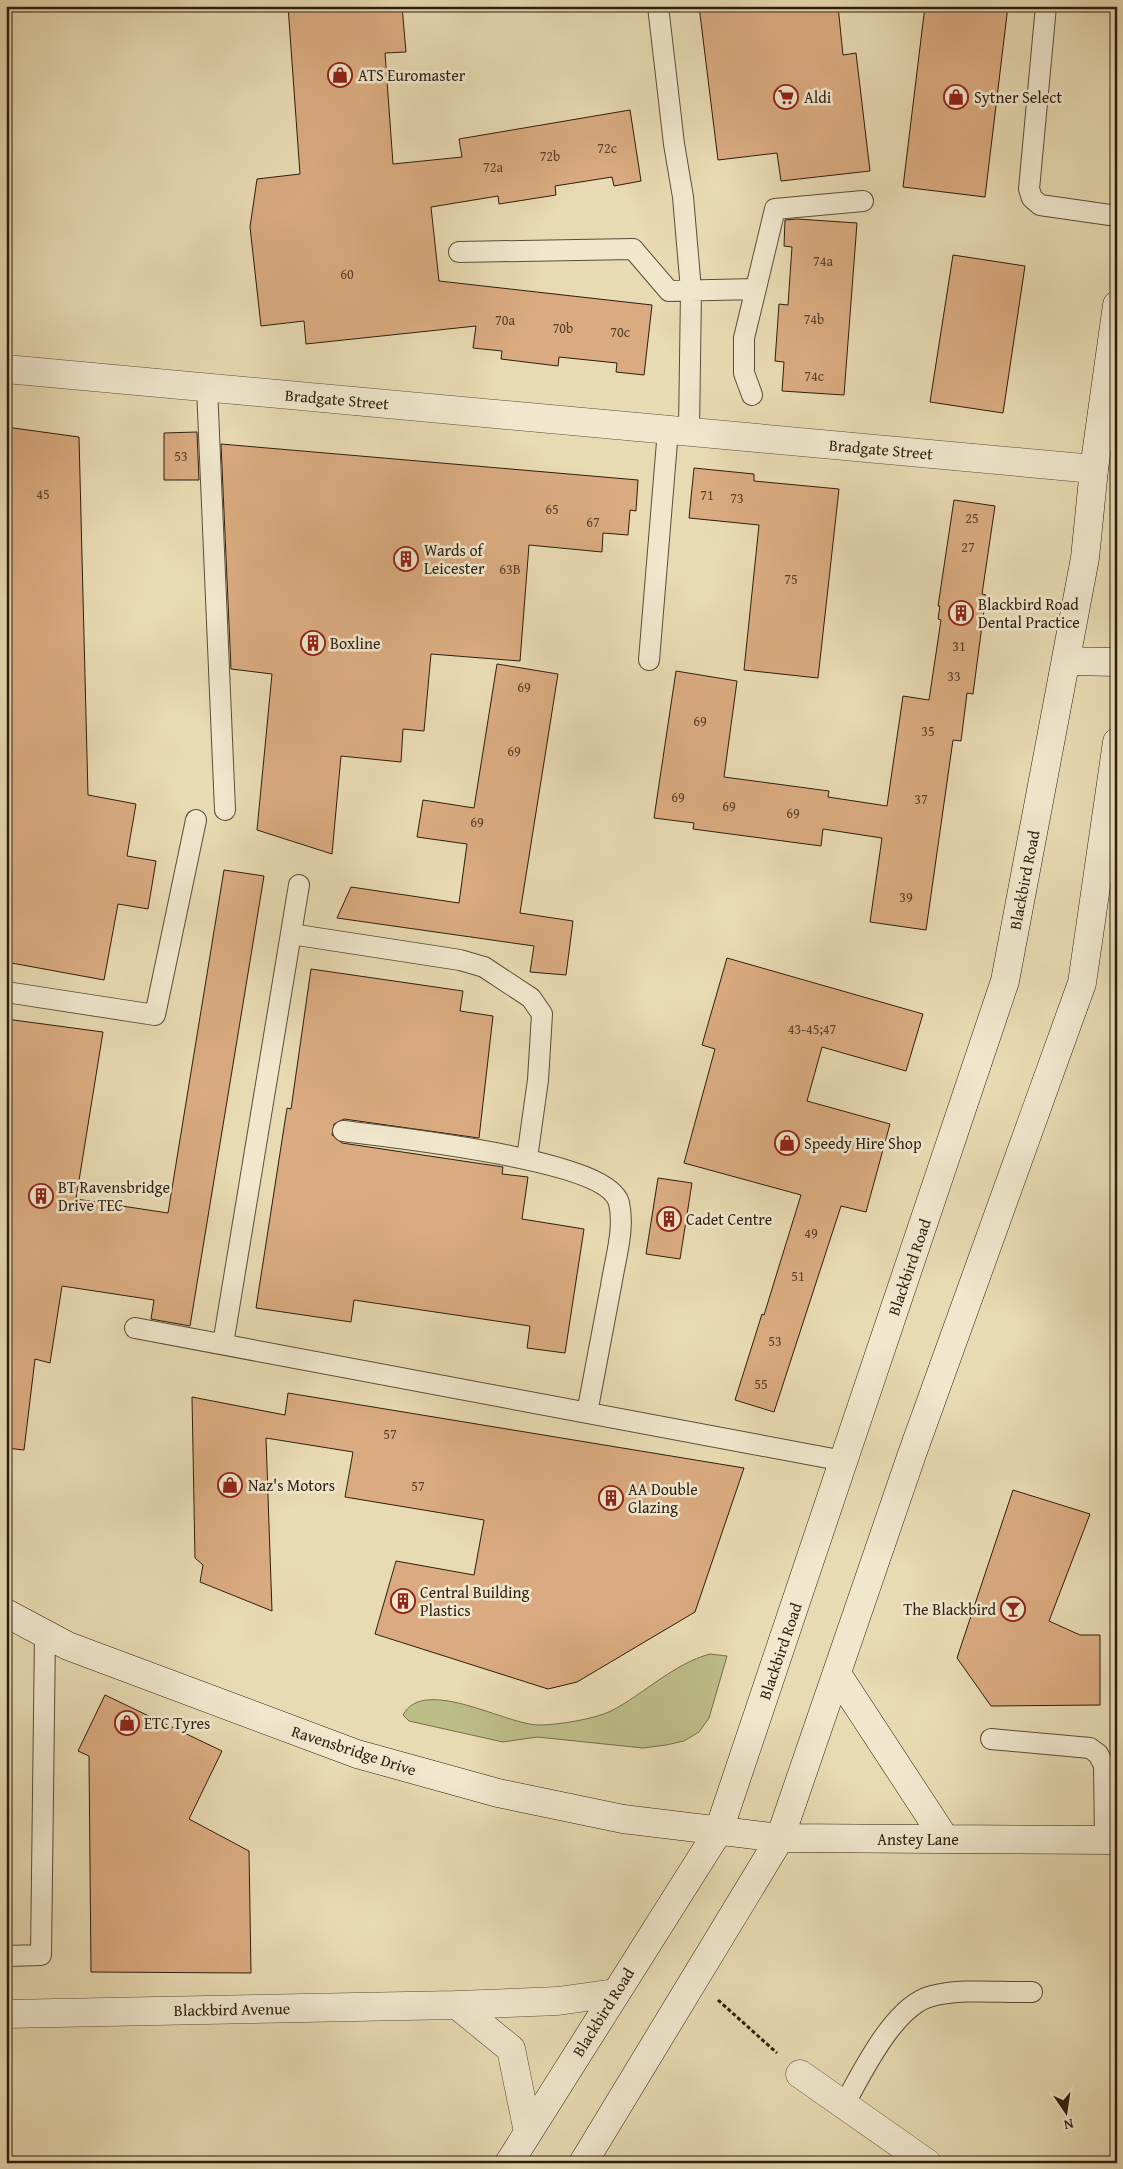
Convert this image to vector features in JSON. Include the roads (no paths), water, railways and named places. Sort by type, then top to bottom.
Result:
[{"type":"street","name":"Blackbird Road","points":[[509,2163],[719,1830],[1005,981],[1085,558],[1094,469],[1117,305]]},
{"type":"street","name":"Bradgate Street","points":[[6,369],[1094,469]]},
{"type":"street","points":[[1066,660],[1117,662]]},
{"type":"street","points":[[583,2163],[780,1838],[912,1454],[1082,983],[1117,742]]},
{"type":"street","name":"Ravensbridge Drive","points":[[6,1612],[68,1646],[357,1754],[498,1793],[623,1819],[719,1830]]},
{"type":"street","points":[[836,1674],[945,1839]]},
{"type":"street","name":"Anstey Lane","points":[[719,1830],[780,1838],[1111,1840]]},
{"type":"street","name":"Blackbird Avenue","points":[[6,2014],[458,2005],[558,2001],[615,1993]]},
{"type":"street","points":[[458,2005],[511,2049],[528,2132]]},
{"type":"street","points":[[800,2074],[927,2163]]},
{"type":"lane","points":[[649,660],[678,430],[691,290],[683,197],[674,144],[658,6]]},
{"type":"lane","points":[[1046,6],[1029,189],[1032,198],[1040,205],[1117,216]]},
{"type":"lane","points":[[752,395],[744,373],[744,338],[775,209],[863,201]]},
{"type":"lane","points":[[459,252],[633,249],[669,291],[756,289]]},
{"type":"lane","points":[[207,387],[225,810]]},
{"type":"lane","points":[[6,992],[155,1014],[196,820]]},
{"type":"lane","points":[[223,1344],[298,886]]},
{"type":"lane","points":[[291,934],[460,960],[484,966],[532,998],[542,1014],[538,1080],[527,1158]]},
{"type":"lane","points":[[343,1131],[527,1158],[592,1178],[611,1189],[619,1202],[620,1236],[587,1413]]},
{"type":"lane","points":[[135,1328],[844,1461]]},
{"type":"lane","points":[[6,1956],[41,1955],[45,1634]]},
{"type":"lane","points":[[991,1739],[1090,1748],[1098,1754],[1104,1765],[1111,1840]]},
{"type":"lane","points":[[844,2105],[880,2043],[897,2020],[903,2013],[929,1996],[950,1993],[1032,1992]]},
{"type":"place","name":"ATS Euromaster","points":[[340,75]]},
{"type":"place","name":"Aldi","points":[[786,97]]},
{"type":"place","name":"Sytner Select","points":[[956,97]]},
{"type":"place","name":"Wards of Leicester","points":[[406,559]]},
{"type":"place","name":"Blackbird Road Dental Practice","points":[[961,613]]},
{"type":"place","name":"Boxline","points":[[313,643]]},
{"type":"place","name":"Speedy Hire Shop","points":[[787,1143]]},
{"type":"place","name":"BT Ravensbridge Drive TEC","points":[[41,1196]]},
{"type":"place","name":"Cadet Centre","points":[[669,1219]]},
{"type":"place","name":"Naz's Motors","points":[[230,1485]]},
{"type":"place","name":"AA Double Glazing","points":[[611,1498]]},
{"type":"place","name":"Central Building Plastics","points":[[403,1601]]},
{"type":"place","name":"The Blackbird","points":[[1013,1609]]},
{"type":"place","name":"ETC Tyres","points":[[127,1723]]}]
